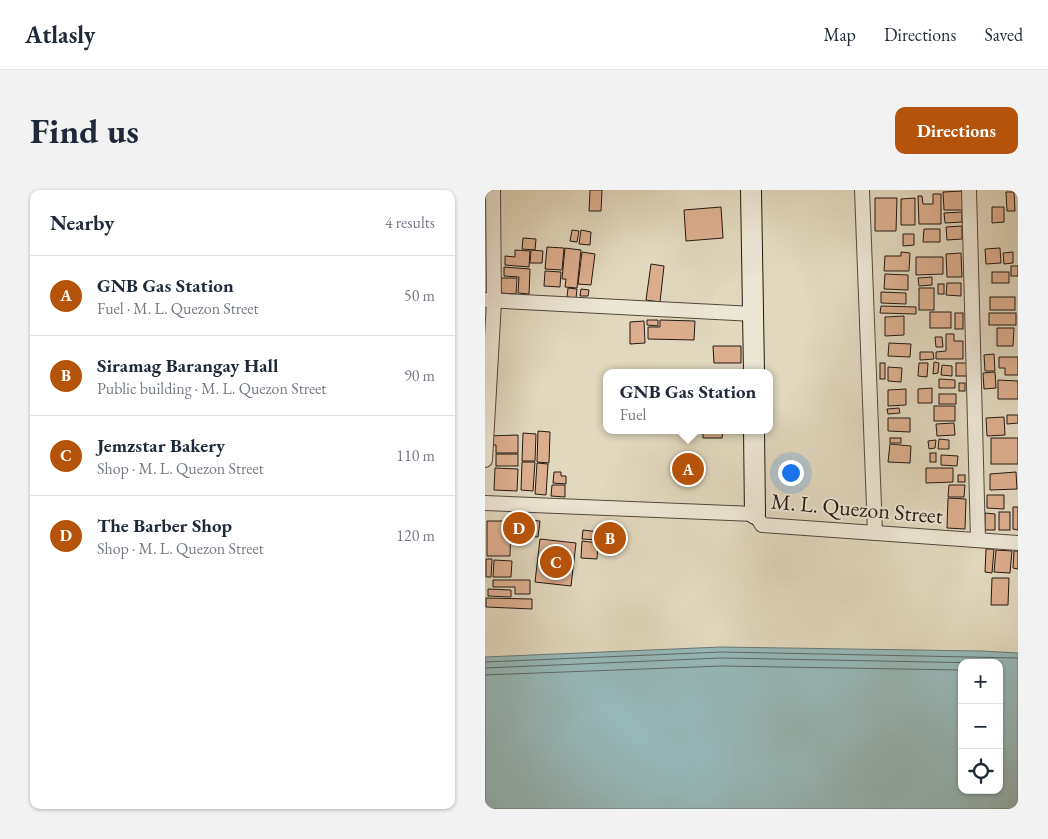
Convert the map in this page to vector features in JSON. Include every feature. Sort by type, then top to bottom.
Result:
[{"type":"main road","points":[[751,190],[754,369]]},
{"type":"main road","points":[[755,434],[755,514]]},
{"type":"street","points":[[485,460],[493,190]]},
{"type":"street","points":[[862,190],[875,532]]},
{"type":"street","points":[[969,190],[978,540]]},
{"type":"street","points":[[489,301],[754,314]]},
{"type":"street","name":"M. L. Quezon Street","points":[[485,503],[755,514],[761,525],[1018,542]]},
{"type":"water","points":[[721,647],[1018,653],[1018,809],[485,809],[485,657]]},
{"type":"building","points":[[590,190],[602,190],[601,211],[589,211]]},
{"type":"building","points":[[963,191],[963,210],[944,210],[943,192]]},
{"type":"building","points":[[1006,192],[1014,192],[1015,211],[1007,211]]},
{"type":"building","points":[[933,194],[941,194],[941,224],[919,224],[918,196],[922,196],[923,204],[933,204]]},
{"type":"building","points":[[875,198],[897,198],[896,231],[875,231]]},
{"type":"building","points":[[915,198],[915,225],[901,225],[901,199]]},
{"type":"building","points":[[721,207],[723,238],[686,241],[684,210]]},
{"type":"building","points":[[992,207],[1004,207],[1004,222],[992,223]]},
{"type":"building","points":[[962,212],[962,222],[945,223],[944,213]]},
{"type":"building","points":[[962,226],[962,239],[947,240],[946,227]]},
{"type":"building","points":[[924,229],[940,229],[940,242],[923,242]]},
{"type":"building","points":[[572,230],[579,231],[577,242],[570,241]]},
{"type":"building","points":[[581,230],[591,232],[590,245],[579,244]]},
{"type":"building","points":[[903,234],[914,234],[914,245],[903,246]]},
{"type":"building","points":[[523,238],[536,239],[535,250],[522,249]]},
{"type":"building","points":[[547,247],[564,248],[562,270],[545,269]]},
{"type":"building","points":[[565,248],[581,250],[577,288],[565,287],[566,279],[562,279]]},
{"type":"building","points":[[1000,248],[1001,263],[986,264],[985,249]]},
{"type":"building","points":[[515,250],[530,251],[529,267],[505,265],[505,256],[515,257]]},
{"type":"building","points":[[531,250],[543,251],[542,263],[530,263]]},
{"type":"building","points":[[582,252],[595,254],[591,285],[578,284]]},
{"type":"building","points":[[901,252],[910,253],[909,271],[884,271],[885,256],[901,256]]},
{"type":"building","points":[[1013,252],[1013,263],[1004,264],[1003,253]]},
{"type":"building","points":[[961,253],[962,277],[947,277],[946,254]]},
{"type":"building","points":[[916,257],[943,257],[943,274],[916,275]]},
{"type":"building","points":[[651,264],[664,266],[660,302],[646,300]]},
{"type":"building","points":[[1011,266],[1018,266],[1018,276],[1011,276]]},
{"type":"building","points":[[504,267],[530,269],[529,294],[518,293],[519,277],[504,276]]},
{"type":"building","points":[[545,271],[561,272],[560,287],[544,286]]},
{"type":"building","points":[[992,272],[1009,272],[1009,283],[992,283]]},
{"type":"building","points":[[885,274],[908,275],[908,290],[884,289]]},
{"type":"building","points":[[932,277],[932,285],[919,286],[918,278]]},
{"type":"building","points":[[501,278],[517,278],[516,294],[500,293]]},
{"type":"building","points":[[947,283],[961,283],[961,296],[946,295]]},
{"type":"building","points":[[938,284],[944,284],[944,294],[938,294]]},
{"type":"building","points":[[568,288],[577,289],[576,298],[567,297]]},
{"type":"building","points":[[919,288],[934,288],[934,310],[919,310]]},
{"type":"building","points":[[581,289],[589,290],[588,296],[580,296]]},
{"type":"building","points":[[881,292],[906,293],[906,304],[881,303]]},
{"type":"building","points":[[990,297],[1015,297],[1015,310],[990,310]]},
{"type":"building","points":[[881,306],[916,307],[916,314],[880,313]]},
{"type":"building","points":[[930,312],[951,312],[951,328],[930,328]]},
{"type":"building","points":[[955,313],[963,313],[963,329],[955,329]]},
{"type":"building","points":[[989,313],[1016,313],[1016,325],[989,325]]},
{"type":"building","points":[[904,316],[904,335],[885,336],[885,317]]},
{"type":"building","points":[[647,320],[658,320],[658,326],[647,325]]},
{"type":"building","points":[[660,320],[695,321],[694,340],[648,339],[648,327],[660,327]]},
{"type":"building","points":[[644,321],[645,343],[630,344],[630,322]]},
{"type":"building","points":[[997,328],[1014,328],[1013,346],[997,346]]},
{"type":"building","points":[[946,334],[954,334],[954,341],[963,341],[963,359],[936,359],[936,352],[946,351]]},
{"type":"building","points":[[935,337],[942,337],[943,347],[936,347]]},
{"type":"building","points":[[889,343],[911,344],[910,357],[888,356]]},
{"type":"building","points":[[713,346],[741,346],[741,363],[714,363]]},
{"type":"building","points":[[920,352],[933,352],[934,359],[920,360]]},
{"type":"building","points":[[994,354],[995,371],[985,371],[984,355]]},
{"type":"building","points":[[999,357],[1018,357],[1018,375],[1005,375],[1005,368],[999,368]]},
{"type":"building","points":[[934,362],[939,363],[938,373],[933,374]]},
{"type":"building","points":[[880,363],[885,363],[885,379],[880,379]]},
{"type":"building","points":[[919,363],[928,363],[927,377],[918,376]]},
{"type":"building","points":[[956,363],[967,363],[967,376],[956,376]]},
{"type":"building","points":[[942,365],[952,366],[952,376],[941,375]]},
{"type":"building","points":[[888,367],[902,368],[901,382],[888,381]]},
{"type":"building","points":[[995,372],[996,388],[984,389],[983,373]]},
{"type":"building","points":[[939,379],[955,380],[955,388],[939,388]]},
{"type":"building","points":[[998,380],[1018,381],[1018,399],[998,399]]},
{"type":"building","points":[[959,383],[965,383],[965,391],[959,391]]},
{"type":"building","points":[[932,388],[932,403],[918,403],[918,389]]},
{"type":"building","points":[[906,389],[906,405],[888,406],[888,390]]},
{"type":"building","points":[[939,394],[956,394],[956,404],[939,404]]},
{"type":"building","points":[[934,406],[955,406],[955,421],[934,421]]},
{"type":"building","points":[[899,408],[900,413],[888,414],[887,409]]},
{"type":"building","points":[[1007,415],[1018,415],[1018,423],[1007,424]]},
{"type":"building","points":[[1004,417],[1005,435],[987,436],[986,418]]},
{"type":"building","points":[[888,418],[910,418],[910,432],[888,431]]},
{"type":"building","points":[[954,423],[955,435],[937,436],[936,424]]},
{"type":"building","points":[[538,431],[550,432],[549,463],[537,462]]},
{"type":"building","points":[[523,433],[536,434],[535,461],[522,461]]},
{"type":"building","points":[[703,434],[722,434],[722,438],[703,438]]},
{"type":"building","points":[[518,435],[518,453],[496,453],[496,445],[488,445],[488,436]]},
{"type":"building","points":[[890,438],[901,438],[901,443],[890,443]]},
{"type":"building","points":[[991,438],[1018,438],[1018,464],[991,464]]},
{"type":"building","points":[[939,439],[949,440],[949,449],[938,449]]},
{"type":"building","points":[[936,440],[935,448],[929,449],[928,441]]},
{"type":"building","points":[[890,444],[911,446],[910,463],[888,462]]},
{"type":"building","points":[[930,453],[936,453],[936,462],[930,462]]},
{"type":"building","points":[[496,454],[518,454],[518,466],[496,466]]},
{"type":"building","points":[[941,455],[958,456],[957,466],[941,465]]},
{"type":"building","points":[[522,462],[535,462],[533,491],[521,490]]},
{"type":"building","points":[[537,463],[548,464],[546,495],[535,494]]},
{"type":"building","points":[[495,468],[518,469],[517,491],[494,490]]},
{"type":"building","points":[[926,468],[953,468],[953,482],[926,483]]},
{"type":"building","points":[[554,472],[561,472],[561,476],[566,476],[566,484],[553,483]]},
{"type":"building","points":[[1016,472],[1017,489],[990,490],[990,474]]},
{"type":"building","points":[[958,475],[965,475],[965,482],[958,482]]},
{"type":"building","points":[[552,485],[565,485],[565,497],[551,496]]},
{"type":"building","points":[[949,485],[965,485],[964,497],[948,497]]},
{"type":"building","points":[[987,495],[1004,495],[1004,509],[987,508]]},
{"type":"building","points":[[948,498],[966,499],[965,529],[947,528]]},
{"type":"building","points":[[1013,507],[1018,507],[1018,530],[1013,529]]},
{"type":"building","points":[[999,512],[1010,512],[1010,530],[999,530]]},
{"type":"building","points":[[985,513],[995,514],[995,530],[985,530]]},
{"type":"building","points":[[528,520],[540,521],[538,537],[526,536]]},
{"type":"building","points":[[487,521],[511,521],[510,556],[487,556]]},
{"type":"building","points":[[515,521],[525,522],[524,536],[514,535]]},
{"type":"building","points":[[602,529],[620,531],[618,547],[601,546]]},
{"type":"building","points":[[583,530],[599,532],[598,540],[582,539]]},
{"type":"building","points":[[540,539],[576,543],[571,586],[535,582]]},
{"type":"building","points":[[582,541],[598,543],[597,559],[581,558]]},
{"type":"building","points":[[986,549],[994,549],[992,573],[985,572]]},
{"type":"building","points":[[996,550],[1012,551],[1010,573],[994,572]]},
{"type":"building","points":[[1014,551],[1018,551],[1018,569],[1013,568]]},
{"type":"building","points":[[486,559],[492,559],[491,577],[486,577]]},
{"type":"building","points":[[494,560],[512,561],[511,577],[493,577]]},
{"type":"building","points":[[992,578],[1009,578],[1008,605],[991,605]]},
{"type":"building","points":[[493,580],[530,580],[530,594],[515,594],[515,587],[493,587]]},
{"type":"building","points":[[488,589],[511,590],[511,597],[488,596]]},
{"type":"building","points":[[486,598],[532,599],[532,609],[486,607]]},
{"type":"place","name":"GNB Gas Station","points":[[688,469]]},
{"type":"place","name":"The Barber Shop","points":[[519,528]]},
{"type":"place","name":"Siramag Barangay Hall","points":[[610,538]]},
{"type":"place","name":"Jemzstar Bakery","points":[[556,562]]}]
